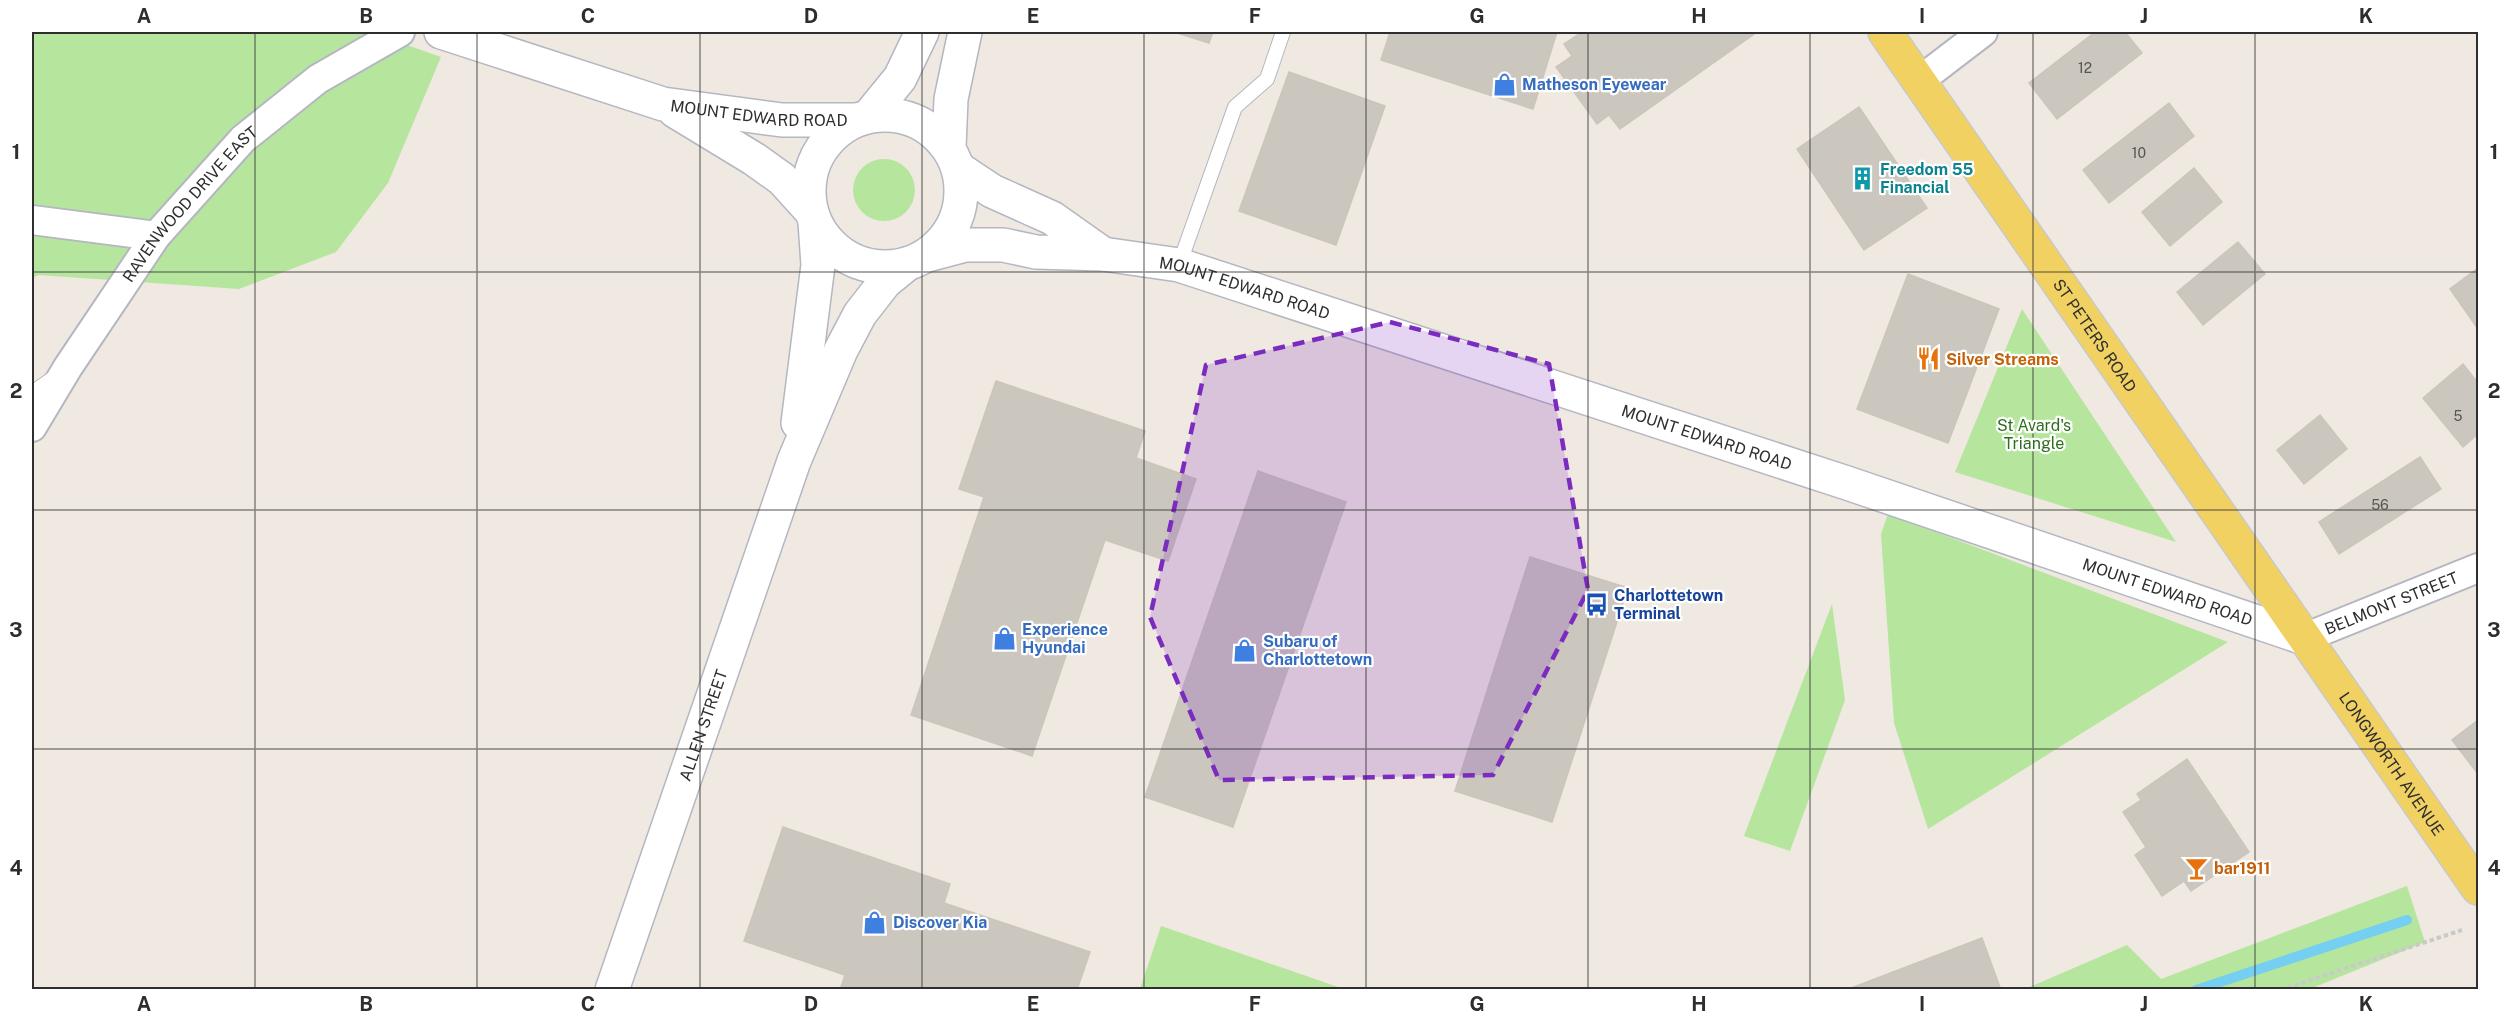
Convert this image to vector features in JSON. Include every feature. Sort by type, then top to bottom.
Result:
[{"type":"main road","name":"ST PETERS ROAD","points":[[1885,32],[2304,638]]},
{"type":"main road","name":"LONGWORTH AVENUE","points":[[2304,638],[2478,888]]},
{"type":"street","name":"RAVENWOOD DRIVE EAST","points":[[32,427],[68,367],[156,236],[243,139],[318,79],[400,32]]},
{"type":"street","name":"MOUNT EDWARD ROAD","points":[[441,32],[663,104],[782,120],[862,118]]},
{"type":"street","points":[[922,32],[900,78],[862,118],[837,131],[822,147],[812,167],[808,189],[813,217],[827,241],[844,256],[864,265],[886,267],[917,260],[945,239],[957,217],[962,193],[954,158],[951,99],[966,32]]},
{"type":"street","points":[[1918,81],[1983,32]]},
{"type":"street","name":"MOUNT EDWARD ROAD","points":[[663,104],[772,172],[813,217]]},
{"type":"street","points":[[862,118],[891,114],[914,119],[933,131],[954,158]]},
{"type":"street","name":"MOUNT EDWARD ROAD","points":[[954,158],[992,191],[1052,218],[1103,254]]},
{"type":"street","name":"ALLEN STREET","points":[[794,460],[818,265],[813,217]]},
{"type":"street","points":[[32,220],[156,236]]},
{"type":"street","name":"MOUNT EDWARD ROAD","points":[[917,260],[965,244],[1003,245],[1036,252],[1103,254],[1179,265],[1847,483],[2304,638]]},
{"type":"street","name":"ALLEN STREET","points":[[612,990],[794,460],[841,350],[860,314],[885,282],[917,260]]},
{"type":"street","name":"BELMONT STREET","points":[[2304,638],[2478,568]]},
{"type":"lane","points":[[1179,265],[1235,107],[1267,79],[1283,32]]},
{"type":"lane","points":[[32,393],[68,367]]},
{"type":"path","points":[[2280,990],[2462,930]]},
{"type":"highlighted area","points":[[1390,322],[1549,364],[1588,590],[1493,775],[1219,780],[1150,617],[1206,365]]},
{"type":"green space","points":[[32,32],[370,32],[441,57],[388,183],[336,252],[239,289],[39,275],[32,278]]},
{"type":"green space","points":[[878,159],[890,159],[906,168],[913,178],[915,190],[913,202],[906,212],[890,221],[878,221],[867,216],[858,207],[853,196],[853,184],[858,173],[867,164]]},
{"type":"green space","name":"St Avard's Triangle","points":[[2022,309],[2176,542],[1955,472]]},
{"type":"green space","points":[[1888,514],[2228,642],[1928,829],[1894,723],[1881,534]]},
{"type":"green space","points":[[1832,604],[1845,700],[1790,851],[1744,836]]},
{"type":"green space","points":[[2407,886],[2425,942],[2310,989],[2025,989],[2127,945],[2161,979]]},
{"type":"green space","points":[[1161,926],[1344,989],[1140,989]]},
{"type":"building","points":[[1174,32],[1213,32],[1209,43]]},
{"type":"building","points":[[1390,32],[1557,32],[1533,109],[1381,60]]},
{"type":"building","points":[[1582,32],[1757,32],[1620,129],[1609,115],[1597,124],[1556,67],[1572,56],[1564,44]]},
{"type":"building","points":[[2095,32],[2125,32],[2142,53],[2057,119],[2029,83]]},
{"type":"building","points":[[1289,72],[1385,106],[1336,245],[1239,211]]},
{"type":"building","points":[[2169,103],[2194,136],[2109,203],[2083,170]]},
{"type":"building","name":"Freedom 55 Financial","points":[[1859,107],[1927,208],[1864,250],[1797,149]]},
{"type":"building","points":[[2194,168],[2222,202],[2170,246],[2142,212]]},
{"type":"building","points":[[2238,242],[2265,274],[2203,325],[2177,292]]},
{"type":"building","points":[[2478,268],[2478,329],[2450,289]]},
{"type":"building","name":"Silver Streams","points":[[1908,274],[1999,309],[1948,443],[1857,409]]},
{"type":"building","points":[[2463,364],[2478,383],[2478,434],[2463,447],[2423,398]]},
{"type":"building","name":"Experience Hyundai","points":[[996,381],[1145,431],[1136,458],[1196,479],[1168,561],[1105,540],[1032,756],[911,715],[984,497],[959,489]]},
{"type":"building","points":[[2320,415],[2347,449],[2304,484],[2277,450]]},
{"type":"building","points":[[2420,457],[2441,489],[2339,554],[2319,522]]},
{"type":"building","name":"Subaru of Charlottetown","points":[[1258,471],[1346,502],[1233,827],[1145,797]]},
{"type":"building","points":[[1530,557],[1628,588],[1552,822],[1455,791]]},
{"type":"building","points":[[2478,720],[2478,774],[2452,740]]},
{"type":"building","points":[[2187,759],[2249,852],[2191,891],[2184,881],[2162,896],[2135,855],[2146,847],[2123,812],[2141,800],[2137,794]]},
{"type":"building","name":"Discover Kia","points":[[783,827],[950,884],[944,903],[1090,952],[1077,990],[840,990],[845,975],[744,941]]},
{"type":"building","points":[[1982,938],[2001,990],[1846,990]]},
{"type":"waterway","points":[[2196,990],[2407,920]]},
{"type":"place","name":"Matheson Eyewear","points":[[1504,84]]},
{"type":"place","name":"Freedom 55 Financial","points":[[1862,178]]},
{"type":"place","name":"Silver Streams","points":[[1928,359]]},
{"type":"place","name":"Charlottetown Terminal","points":[[1596,604]]},
{"type":"place","name":"Experience Hyundai","points":[[1004,638]]},
{"type":"place","name":"Subaru of Charlottetown","points":[[1245,650]]},
{"type":"place","name":"bar1911","points":[[2196,868]]},
{"type":"place","name":"Discover Kia","points":[[875,922]]}]
